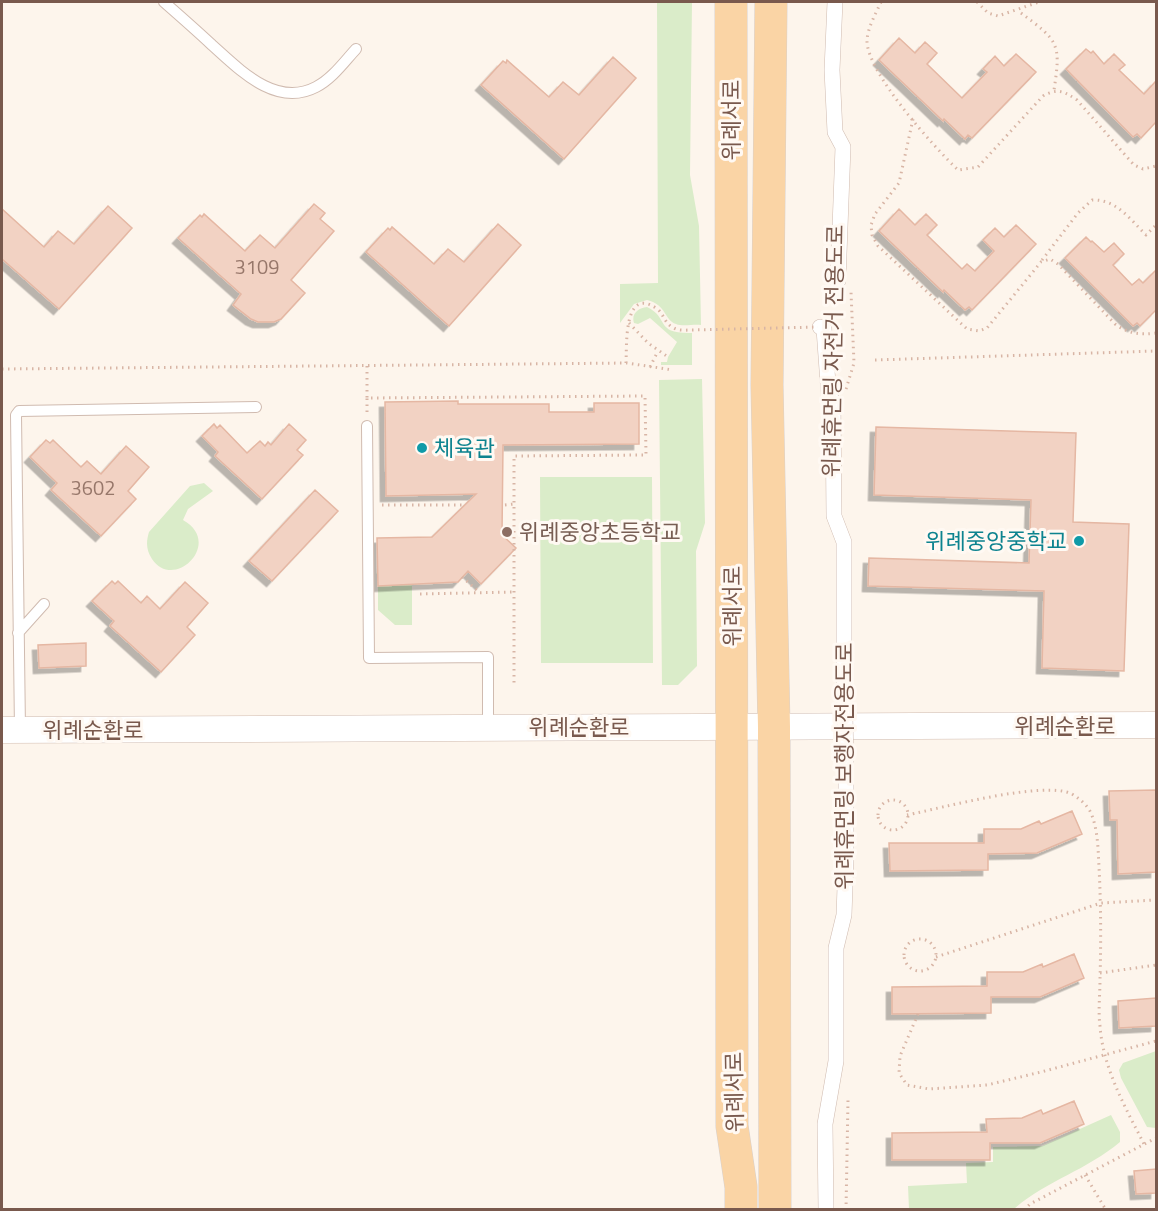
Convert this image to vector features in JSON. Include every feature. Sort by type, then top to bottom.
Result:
[{"type":"main road","name":"위례서로","points":[[731,2],[732,1125],[741,1187],[741,1209]]},
{"type":"main road","name":"위례서로","points":[[771,2],[767,384],[774,727],[775,1209]]},
{"type":"street","points":[[835,2],[832,70],[836,132],[843,147],[845,283]]},
{"type":"street","name":"위례휴먼링 보행자전용도로","points":[[819,327],[824,329],[830,397],[833,401],[834,516],[844,542],[846,764],[844,915],[836,948],[836,1061],[825,1124],[826,1209]]},
{"type":"street","name":"위례순환로","points":[[11,730],[1156,725]]},
{"type":"lane","points":[[164,2],[241,71],[276,91],[302,92],[317,87],[329,79],[356,49]]},
{"type":"lane","points":[[11,730],[18,633],[16,415],[19,411],[256,407]]},
{"type":"lane","points":[[367,426],[369,658],[488,657],[488,728]]},
{"type":"lane","points":[[18,633],[44,604]]},
{"type":"path","points":[[881,2],[873,18],[867,41],[875,65],[889,91],[942,155],[958,170],[978,167],[1044,96],[1054,90],[1066,92],[1077,100],[1134,165],[1143,169],[1156,166]]},
{"type":"path","points":[[977,2],[988,13],[998,16],[1040,2]]},
{"type":"path","points":[[1021,13],[1047,32],[1055,44],[1058,59],[1054,90]]},
{"type":"path","points":[[913,119],[899,183],[875,214],[871,225],[872,235],[878,246],[967,329],[979,331],[987,328],[1078,213],[1092,200],[1110,203],[1121,210],[1146,235],[1156,225]]},
{"type":"path","points":[[1041,262],[1050,259],[1059,264],[1115,324],[1126,332],[1156,333]]},
{"type":"path","name":"위례휴먼링 자전거 전용도로","points":[[845,283],[854,363],[846,389]]},
{"type":"path","points":[[626,364],[628,321],[633,309],[645,303],[660,311],[665,321],[676,330],[819,327]]},
{"type":"path","points":[[628,321],[637,333],[668,357]]},
{"type":"path","points":[[650,367],[658,351]]},
{"type":"path","points":[[875,360],[1156,351]]},
{"type":"path","points":[[2,369],[626,364],[673,370]]},
{"type":"path","points":[[367,366],[367,426]]},
{"type":"path","points":[[367,398],[645,396],[646,455],[514,456],[514,683]]},
{"type":"path","points":[[505,505],[514,504]]},
{"type":"path","points":[[368,506],[465,505]]},
{"type":"path","points":[[462,577],[479,593]]},
{"type":"path","points":[[420,594],[514,592]]},
{"type":"path","points":[[908,815],[901,802],[891,800],[882,804],[878,818],[884,826],[892,829],[901,827],[908,815],[1033,790],[1058,790],[1072,794],[1085,804],[1091,814],[1097,840],[1101,903],[1100,1026],[1105,1056],[1125,1107],[1144,1144]]},
{"type":"path","points":[[936,957],[934,946],[926,939],[915,939],[904,951],[908,966],[917,971],[927,969],[932,966],[936,957],[1101,903],[1156,900]]},
{"type":"path","points":[[1100,974],[1156,965]]},
{"type":"path","points":[[918,1014],[900,1056],[899,1073],[907,1085],[928,1089],[987,1084],[1105,1056],[1156,1041]]},
{"type":"path","points":[[1024,1209],[1030,1203],[1156,1138]]},
{"type":"path","points":[[1085,1175],[1106,1209]]},
{"type":"green space","points":[[657,2],[692,2],[690,175],[699,226],[701,325],[676,324],[658,305],[647,300],[634,304],[620,323],[620,284],[658,283]]},
{"type":"green space","points":[[647,307],[654,311],[672,331],[692,333],[692,365],[661,365],[661,362],[667,362],[677,342],[650,318],[638,324],[634,323],[636,312]]},
{"type":"green space","points":[[702,379],[705,523],[696,551],[697,666],[678,685],[662,685],[659,380]]},
{"type":"green space","points":[[540,477],[652,477],[653,663],[541,663]]},
{"type":"green space","points":[[204,483],[213,491],[188,509],[183,520],[194,530],[199,540],[197,551],[182,567],[172,570],[161,568],[149,552],[147,543],[149,532],[190,486]]},
{"type":"green space","points":[[412,584],[412,625],[395,625],[378,610],[378,586]]},
{"type":"green space","points":[[1156,1051],[1156,1128],[1147,1127],[1119,1070],[1123,1063]]},
{"type":"green space","points":[[1111,1115],[1120,1132],[1120,1142],[1094,1160],[1039,1191],[1014,1209],[909,1209],[908,1186],[967,1183],[966,1163],[993,1162],[993,1147],[1042,1146]]},
{"type":"building","points":[[899,38],[915,53],[925,42],[937,53],[927,64],[962,98],[987,72],[983,69],[995,56],[1004,66],[1016,54],[1036,72],[972,138],[968,135],[965,139],[879,60]]},
{"type":"building","points":[[1086,49],[1091,53],[1093,51],[1104,64],[1114,54],[1125,65],[1119,70],[1144,94],[1156,81],[1156,122],[1141,138],[1137,134],[1133,137],[1066,69]]},
{"type":"building","points":[[613,57],[636,78],[564,159],[481,85],[503,61],[506,63],[507,60],[549,97],[563,82],[579,95]]},
{"type":"building","points":[[314,204],[325,213],[320,219],[334,231],[291,280],[305,293],[281,319],[274,322],[258,322],[233,305],[241,294],[178,238],[200,215],[202,217],[204,214],[245,251],[260,235],[275,248]]},
{"type":"building","points":[[108,206],[132,228],[59,309],[2,259],[2,209],[44,247],[58,231],[74,244]]},
{"type":"building","points":[[899,209],[915,225],[926,214],[937,225],[927,235],[962,269],[967,264],[975,271],[994,251],[983,240],[995,228],[1004,237],[1016,225],[1036,244],[972,310],[969,307],[965,310],[879,231]]},
{"type":"building","points":[[498,224],[521,245],[449,326],[366,252],[388,228],[390,230],[392,227],[434,264],[448,249],[464,262]]},
{"type":"building","points":[[1086,237],[1104,252],[1114,243],[1124,254],[1113,265],[1132,285],[1139,279],[1143,283],[1156,270],[1156,310],[1140,326],[1137,323],[1133,326],[1065,258]]},
{"type":"building","points":[[458,401],[458,404],[549,404],[549,412],[594,412],[594,403],[639,403],[639,444],[503,445],[502,535],[516,548],[481,584],[468,571],[458,582],[378,586],[377,538],[432,537],[476,494],[386,496],[385,402]]},
{"type":"building","points":[[214,424],[217,428],[220,425],[247,453],[260,441],[265,446],[268,442],[271,445],[289,424],[306,440],[297,450],[303,455],[262,499],[215,456],[218,452],[202,436]]},
{"type":"building","name":"위례중앙중학교","points":[[876,427],[1076,433],[1073,522],[1129,524],[1124,671],[1042,668],[1044,591],[868,586],[869,558],[1029,563],[1031,500],[874,495]]},
{"type":"building","points":[[46,440],[50,443],[53,440],[81,467],[87,461],[101,474],[126,446],[149,467],[128,491],[136,499],[101,536],[51,490],[57,483],[30,457]]},
{"type":"building","points":[[315,490],[338,511],[272,581],[249,561]]},
{"type":"building","points":[[112,581],[115,584],[118,581],[141,603],[147,596],[160,609],[185,582],[208,603],[187,627],[195,635],[161,672],[110,626],[114,621],[92,601]]},
{"type":"building","points":[[86,643],[86,666],[39,668],[38,645]]},
{"type":"building","points":[[1156,790],[1156,872],[1118,874],[1117,820],[1110,820],[1109,791]]},
{"type":"building","points":[[1072,811],[1082,834],[1037,853],[988,854],[988,870],[890,871],[889,843],[984,843],[984,829],[1021,829],[1039,821],[1041,824]]},
{"type":"building","points":[[1074,954],[1084,978],[1040,997],[991,997],[991,1013],[892,1014],[892,987],[987,986],[987,972],[1023,972],[1042,964],[1043,967]]},
{"type":"building","points":[[1156,998],[1156,1026],[1119,1028],[1118,1001]]},
{"type":"building","points":[[1074,1101],[1084,1124],[1040,1143],[990,1143],[990,1160],[892,1160],[892,1133],[987,1132],[986,1119],[1022,1118],[1041,1110],[1043,1114]]},
{"type":"building","points":[[1156,1169],[1156,1193],[1136,1194],[1134,1171]]},
{"type":"place","name":"체육관","points":[[422,448]]},
{"type":"place","name":"위례중앙초등학교","points":[[507,532]]},
{"type":"place","name":"위례중앙중학교","points":[[1079,541]]}]
